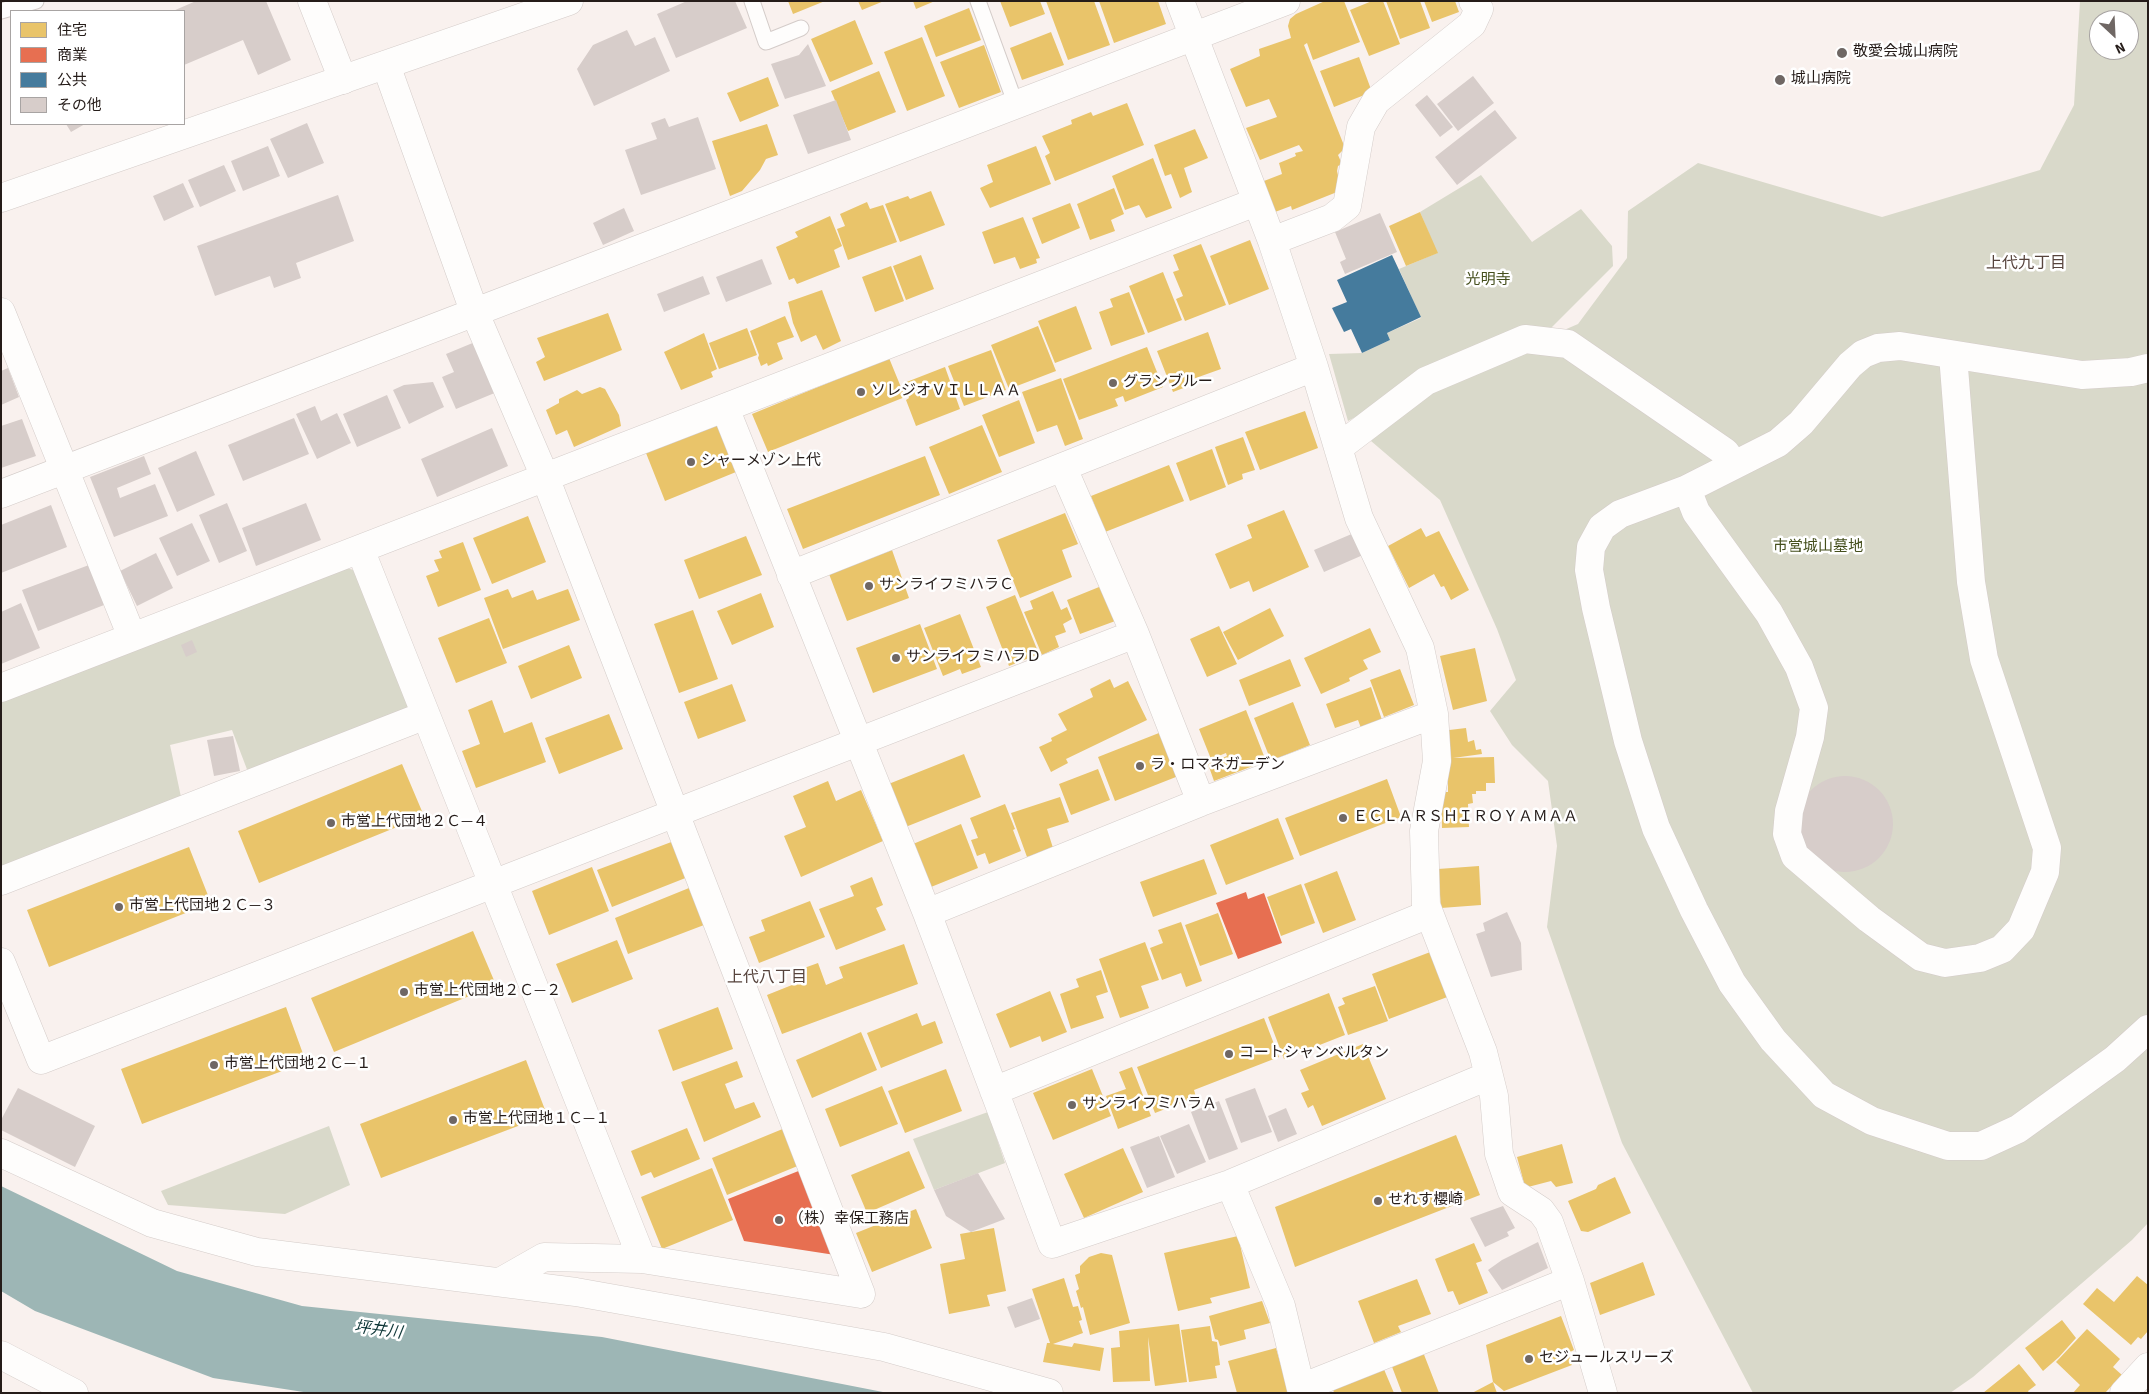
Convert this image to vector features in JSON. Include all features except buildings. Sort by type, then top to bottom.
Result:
[{"type":"street","points":[[312,1],[343,80]]},
{"type":"street","points":[[1,198],[569,1]]},
{"type":"street","points":[[1180,1],[1272,241],[1314,367],[1359,518],[1420,648],[1434,714],[1437,761],[1424,831],[1426,905],[1483,1052],[1494,1096],[1499,1154],[1512,1192],[1541,1211],[1549,1222],[1570,1281],[1603,1393]]},
{"type":"street","points":[[1,494],[1286,1]]},
{"type":"street","points":[[1272,241],[1332,218],[1347,206],[1361,127],[1376,101],[1472,24],[1479,9],[1473,1]]},
{"type":"street","points":[[386,65],[474,311],[545,477],[861,1294],[642,1259],[544,1257],[500,1282]]},
{"type":"street","points":[[1,688],[1256,202]]},
{"type":"street","points":[[1,312],[132,637]]},
{"type":"street","points":[[1338,448],[1426,381],[1525,339],[1568,344],[1725,452],[1734,464]]},
{"type":"street","points":[[2148,368],[2131,372],[2082,374],[1954,356],[1900,346],[1878,348],[1863,354],[1850,365],[1802,423],[1778,443],[1687,489],[1620,514],[1602,527],[1591,547],[1589,570],[1596,608],[1628,741],[1656,828],[1694,910],[1732,983],[1773,1040],[1824,1095],[1872,1121],[1948,1146],[1981,1146],[2026,1123],[2115,1059],[2148,1029]]},
{"type":"street","points":[[1687,489],[1696,512],[1769,613],[1798,667],[1814,708],[1810,737],[1789,811],[1787,834],[1795,856],[1869,919],[1921,957],[1945,963],[1980,958],[2002,949],[2021,930],[2045,872],[2046,848],[1984,659],[1971,582],[1954,356]]},
{"type":"street","points":[[791,575],[1314,367]]},
{"type":"street","points":[[725,408],[927,913],[1052,1244],[1230,1184],[1488,1076]]},
{"type":"street","points":[[1063,468],[1135,634],[1202,802]]},
{"type":"street","points":[[360,549],[642,1259]]},
{"type":"street","points":[[1,962],[41,1060],[1135,634]]},
{"type":"street","points":[[927,913],[1202,802],[1434,714]]},
{"type":"street","points":[[1,881],[426,715]]},
{"type":"street","points":[[994,1091],[1429,914]]},
{"type":"street","points":[[1,1153],[152,1223],[257,1252],[576,1292],[884,1346],[1049,1393]]},
{"type":"street","points":[[1230,1184],[1282,1306],[1301,1390],[1570,1281]]},
{"type":"street","points":[[1,1355],[74,1393]]},
{"type":"street","points":[[2124,1393],[2148,1367]]},
{"type":"lane","points":[[1,11],[36,1]]},
{"type":"lane","points":[[752,1],[766,42],[801,28]]},
{"type":"lane","points":[[978,1],[1016,106]]},
{"type":"green space","name":"市営城山墓地","points":[[2080,1],[2148,1],[2148,1223],[2132,1240],[1973,1377],[1950,1393],[1753,1393],[1622,1143],[1547,927],[1557,846],[1548,781],[1512,745],[1490,711],[1516,680],[1497,629],[1440,500],[1371,441],[1395,413],[1432,387],[1578,324],[1627,258],[1628,211],[1698,163],[1882,217],[2040,170],[2074,105]]},
{"type":"green space","name":"光明寺","points":[[1481,175],[1532,242],[1581,209],[1612,246],[1613,266],[1543,336],[1511,335],[1348,421],[1329,354],[1362,353],[1390,340],[1387,333],[1421,318],[1399,269],[1437,253],[1420,212]]},
{"type":"green space","points":[[343,567],[357,571],[412,706],[248,772],[232,730],[170,745],[181,797],[1,868],[1,699]]},
{"type":"green space","points":[[988,1112],[1005,1163],[934,1190],[913,1139]]},
{"type":"green space","points":[[329,1126],[350,1185],[285,1214],[168,1205],[161,1191]]},
{"type":"water","name":"坪井川","points":[[1,1186],[177,1271],[302,1306],[602,1337],[888,1393],[310,1393],[213,1378],[35,1311],[1,1291]]},
{"type":"place","name":"敬愛会城山病院","points":[[1842,53]]},
{"type":"place","name":"城山病院","points":[[1780,80]]},
{"type":"place","name":"グランブルー","points":[[1113,383]]},
{"type":"place","name":"ソレジオＶＩＬＬＡＡ","points":[[861,392]]},
{"type":"place","name":"シャーメゾン上代","points":[[691,462]]},
{"type":"place","name":"サンライフミハラＣ","points":[[869,586]]},
{"type":"place","name":"サンライフミハラＤ","points":[[896,658]]},
{"type":"place","name":"ラ・ロマネガーデン","points":[[1140,766]]},
{"type":"place","name":"ＥＣＬＡＲＳＨＩＲＯＹＡＭＡＡ","points":[[1343,818]]},
{"type":"place","name":"市営上代団地２Ｃ―４","points":[[331,823]]},
{"type":"place","name":"市営上代団地２Ｃ―３","points":[[119,907]]},
{"type":"place","name":"市営上代団地２Ｃ―２","points":[[404,992]]},
{"type":"place","name":"コートシャンベルタン","points":[[1229,1054]]},
{"type":"place","name":"市営上代団地２Ｃ―１","points":[[214,1065]]},
{"type":"place","name":"サンライフミハラＡ","points":[[1072,1105]]},
{"type":"place","name":"市営上代団地１Ｃ―１","points":[[453,1120]]},
{"type":"place","name":"せれす櫻崎","points":[[1378,1201]]},
{"type":"place","name":"（株）幸保工務店","points":[[779,1220]]},
{"type":"place","name":"セジュールスリーズ","points":[[1529,1359]]},
{"type":"district","name":"上代九丁目","points":[[2026,264]]},
{"type":"district","name":"上代八丁目","points":[[767,978]]}]
